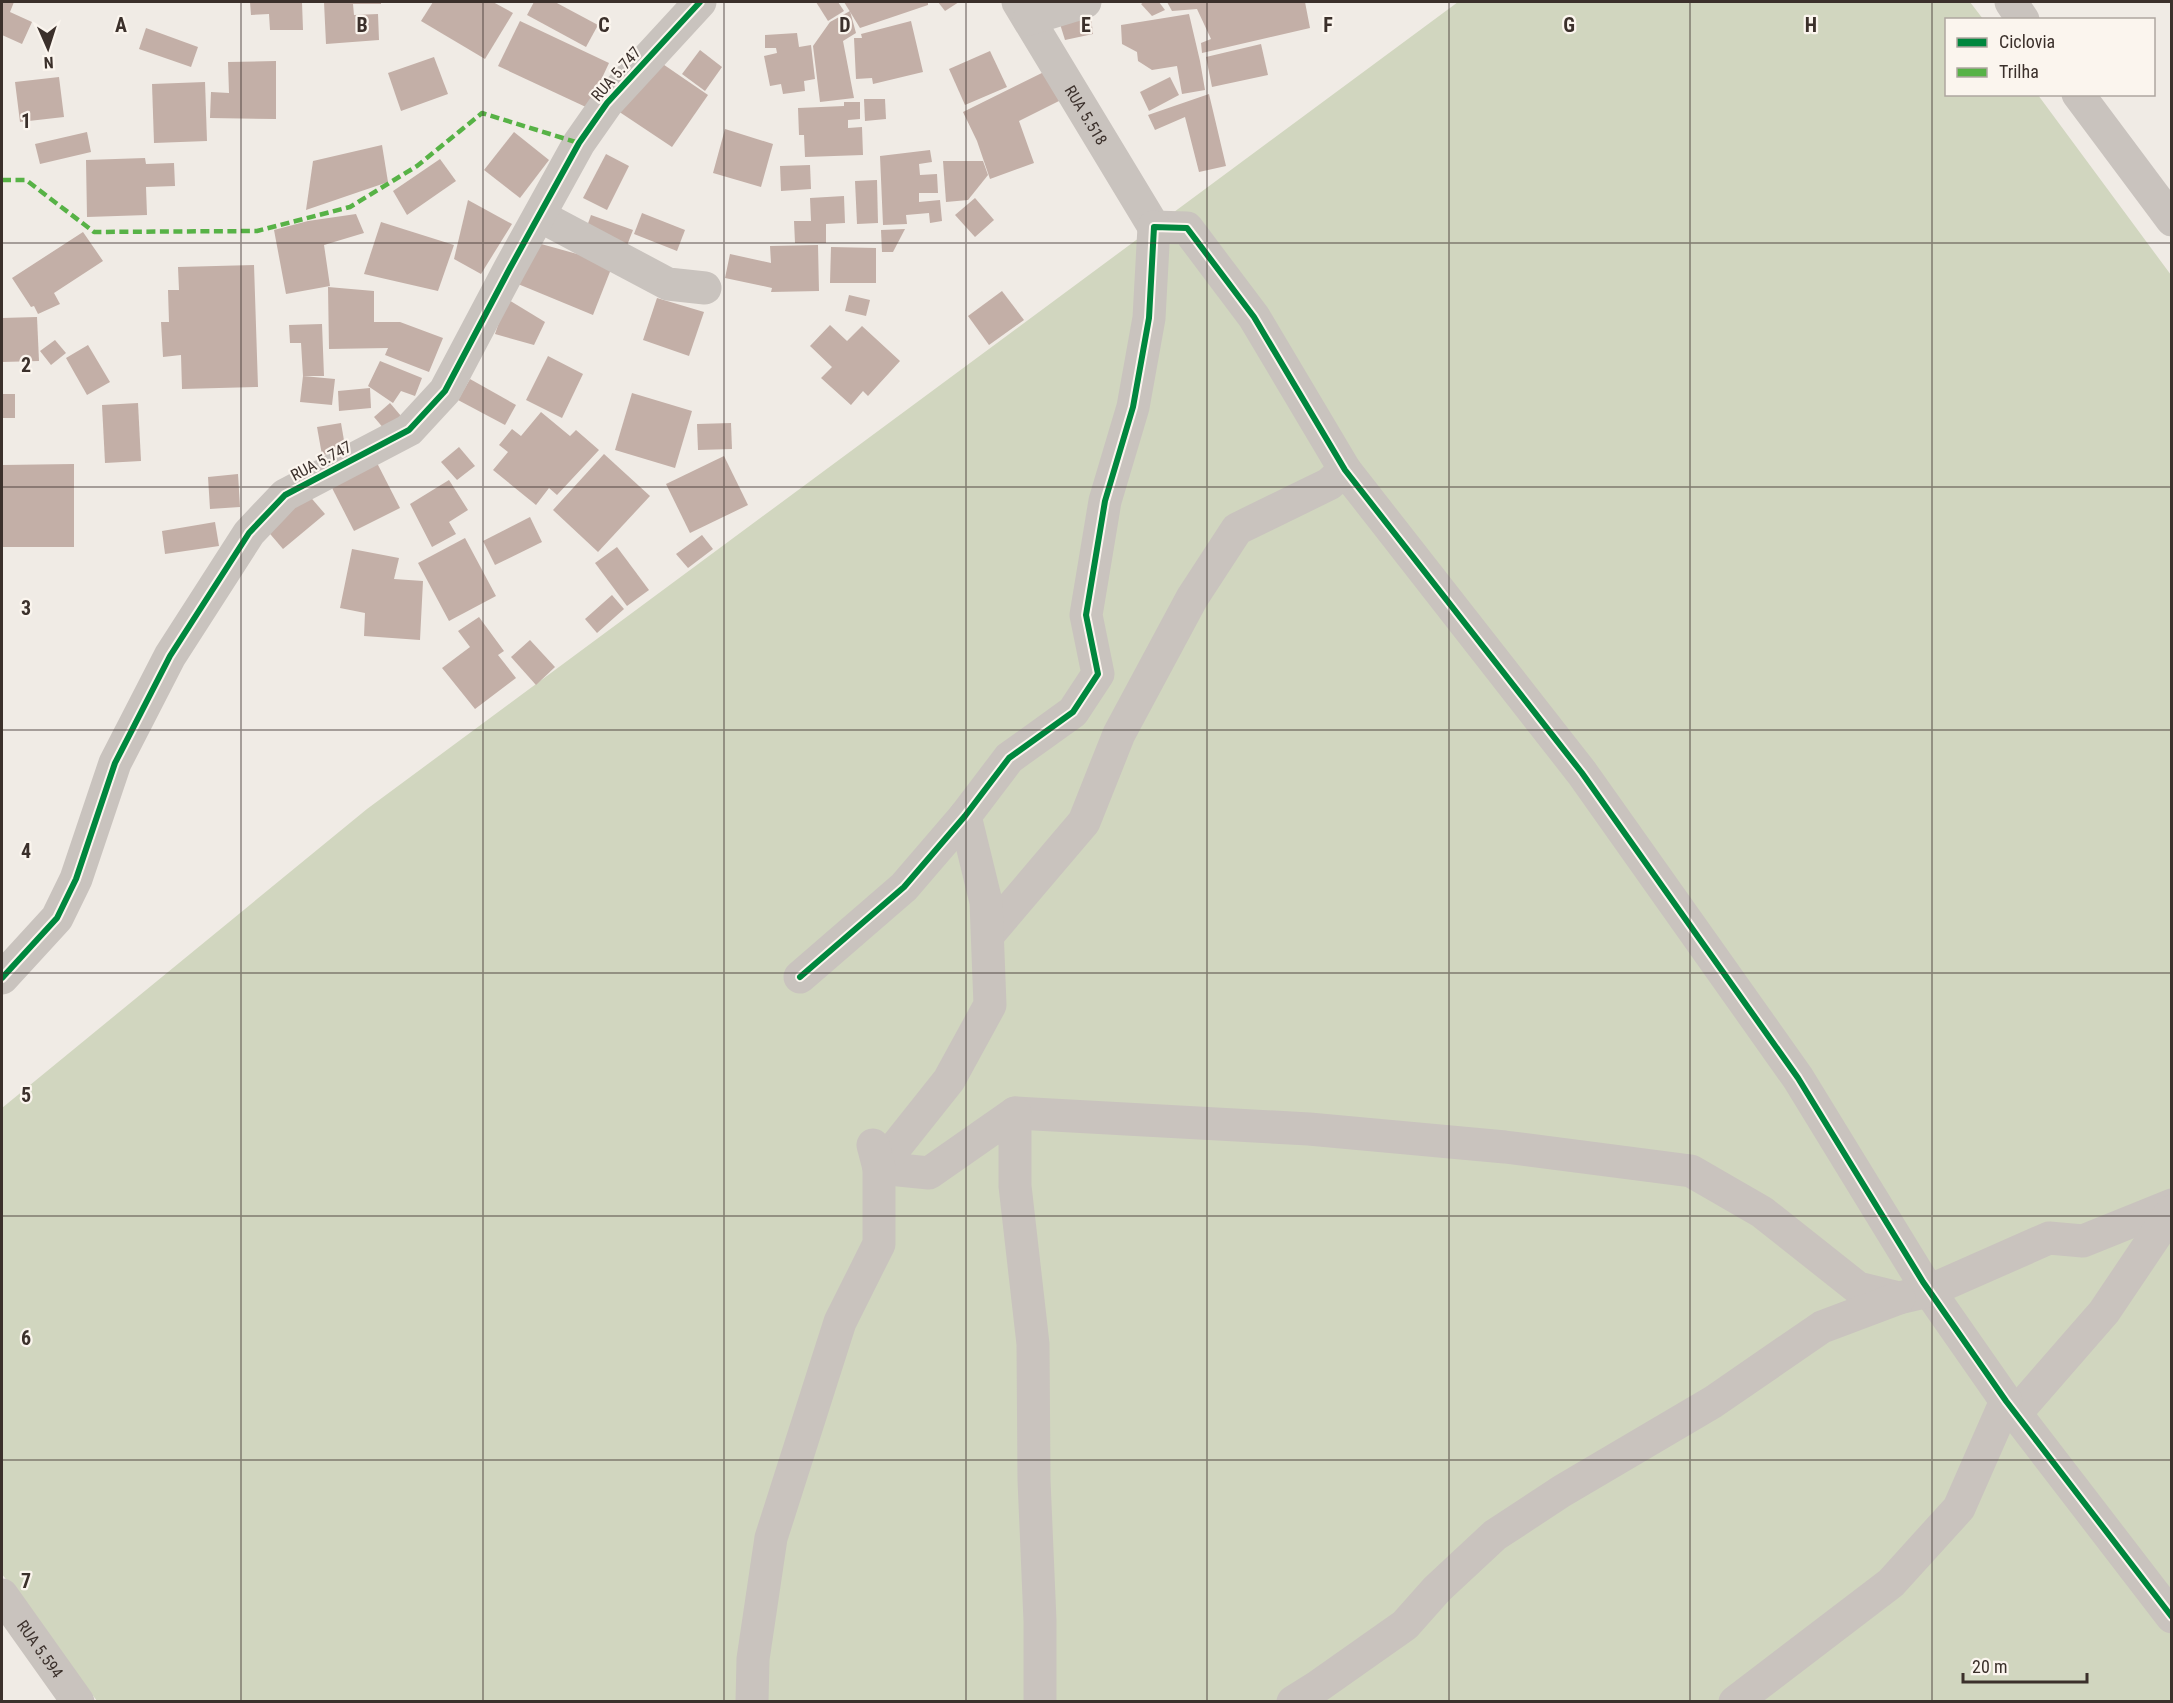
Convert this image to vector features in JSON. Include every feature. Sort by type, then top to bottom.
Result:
[{"type":"street","name":"RUA 5.747","points":[[2,978],[57,918],[76,879],[115,762],[170,656],[249,533],[285,495],[409,430],[445,391],[579,143],[607,103],[700,2]]},
{"type":"street","points":[[1024,10],[1085,2]]},
{"type":"street","points":[[2011,2],[2022,18]]},
{"type":"street","name":"RUA 5.518","points":[[1024,10],[1154,227]]},
{"type":"street","points":[[2079,96],[2172,220]]},
{"type":"street","points":[[540,216],[668,284],[705,288]]},
{"type":"street","points":[[800,977],[904,887],[965,816],[1009,758],[1073,712],[1098,674],[1086,615],[1105,501],[1133,407],[1149,318],[1154,227],[1187,228],[1254,317],[1345,470],[1589,782],[1798,1078],[1914,1294],[2011,1407],[2172,1617]]},
{"type":"street","points":[[988,935],[1084,822],[1119,734],[1192,598],[1237,529],[1329,484],[1345,470]]},
{"type":"street","points":[[752,1701],[753,1659],[771,1538],[840,1322],[879,1244],[876,1157],[949,1080],[990,1005],[986,902],[965,816]]},
{"type":"street","points":[[876,1157],[929,1173],[1015,1113],[1309,1129],[1505,1147],[1691,1171],[1762,1212],[1858,1288],[1914,1294]]},
{"type":"street","points":[[1015,1113],[1015,1186],[1033,1344],[1040,1701]]},
{"type":"street","points":[[1293,1701],[1317,1687],[1405,1624],[1437,1589],[1495,1535],[1562,1491],[1713,1402],[1822,1327],[1914,1294],[2049,1238],[2083,1241],[2172,1204]]},
{"type":"street","points":[[1735,1701],[1891,1583],[1959,1508],[2011,1407],[2104,1312],[2172,1211]]},
{"type":"street","name":"RUA 5.594","points":[[2,1595],[78,1701]]},
{"type":"green space","points":[[1458,2],[1970,2],[1982,18],[1945,18],[1945,96],[2039,96],[2171,275],[2171,1701],[97,1701],[2,1574],[2,1108],[367,809]]},
{"type":"building","points":[[2,2],[14,2],[10,12],[32,22],[22,44],[2,35]]},
{"type":"building","points":[[250,2],[302,2],[303,30],[270,30],[269,14],[251,15]]},
{"type":"building","points":[[324,2],[381,2],[381,4],[353,4],[354,15],[378,14],[379,40],[326,44]]},
{"type":"building","points":[[433,2],[493,2],[513,13],[485,59],[421,21]]},
{"type":"building","points":[[534,2],[555,2],[598,25],[586,47],[527,15]]},
{"type":"building","points":[[816,2],[838,2],[844,11],[828,21]]},
{"type":"building","points":[[844,2],[928,2],[928,5],[860,28]]},
{"type":"building","points":[[938,2],[959,2],[945,11]]},
{"type":"building","points":[[1159,2],[1165,10],[1152,16],[1141,4]]},
{"type":"building","points":[[1167,2],[1305,2],[1310,28],[1202,53],[1201,43],[1211,39],[1197,9],[1172,11]]},
{"type":"building","points":[[850,11],[856,33],[843,41],[854,98],[820,102],[813,46],[830,22]]},
{"type":"building","points":[[1189,14],[1205,90],[1182,94],[1177,66],[1152,70],[1138,61],[1137,52],[1122,44],[1121,25]]},
{"type":"building","points":[[1091,17],[1093,34],[1065,40],[1060,24]]},
{"type":"building","points":[[520,21],[609,63],[588,108],[498,66]]},
{"type":"building","points":[[911,21],[923,72],[873,84],[872,78],[856,79],[854,38],[862,38],[861,34]]},
{"type":"building","points":[[146,28],[198,47],[191,67],[139,49]]},
{"type":"building","points":[[797,33],[799,47],[811,45],[815,79],[804,81],[805,91],[783,94],[781,84],[770,86],[764,56],[777,53],[776,48],[765,48],[765,35]]},
{"type":"building","points":[[1261,44],[1268,75],[1212,87],[1206,57]]},
{"type":"building","points":[[700,50],[722,67],[705,91],[682,74]]},
{"type":"building","points":[[990,51],[1007,87],[965,105],[949,69]]},
{"type":"building","points":[[434,57],[448,94],[401,111],[388,73]]},
{"type":"building","points":[[654,58],[708,95],[672,147],[618,111]]},
{"type":"building","points":[[276,61],[276,119],[210,118],[211,92],[229,93],[228,62]]},
{"type":"building","points":[[1054,67],[1069,96],[1019,121],[1034,163],[990,179],[977,141],[963,112]]},
{"type":"building","points":[[59,77],[64,117],[20,122],[15,82]]},
{"type":"building","points":[[1170,77],[1179,95],[1149,111],[1140,92]]},
{"type":"building","points":[[205,82],[207,141],[154,143],[152,84]]},
{"type":"building","points":[[1209,94],[1226,166],[1199,172],[1185,117],[1155,130],[1148,115]]},
{"type":"building","points":[[864,99],[885,99],[886,119],[865,121]]},
{"type":"building","points":[[844,102],[860,102],[860,119],[848,120],[848,128],[862,127],[863,155],[805,157],[804,135],[799,135],[798,108],[844,106]]},
{"type":"building","points":[[725,129],[773,144],[761,187],[713,173]]},
{"type":"building","points":[[87,132],[91,152],[40,164],[35,144]]},
{"type":"building","points":[[514,132],[549,160],[520,198],[484,170]]},
{"type":"building","points":[[382,145],[388,182],[306,210],[313,161]]},
{"type":"building","points":[[930,150],[932,162],[919,164],[920,175],[937,174],[938,193],[919,193],[919,202],[940,200],[942,221],[930,223],[929,213],[906,215],[907,224],[883,225],[880,156]]},
{"type":"building","points":[[606,154],[629,166],[607,210],[583,198]]},
{"type":"building","points":[[145,158],[146,164],[174,163],[175,186],[146,187],[147,215],[87,217],[86,160]]},
{"type":"building","points":[[440,159],[456,181],[407,215],[393,191]]},
{"type":"building","points":[[943,161],[983,161],[988,175],[968,200],[946,202]]},
{"type":"building","points":[[810,165],[811,189],[781,191],[780,166]]},
{"type":"building","points":[[877,180],[878,223],[857,224],[855,181]]},
{"type":"building","points":[[844,196],[845,223],[826,224],[826,243],[795,243],[794,221],[811,221],[810,198]]},
{"type":"building","points":[[975,198],[994,220],[975,237],[955,215]]},
{"type":"building","points":[[468,200],[512,224],[481,274],[454,259]]},
{"type":"building","points":[[642,213],[685,230],[677,251],[634,234]]},
{"type":"building","points":[[356,214],[364,233],[324,245],[330,286],[286,294],[274,230],[308,221]]},
{"type":"building","points":[[591,215],[633,230],[626,248],[585,232]]},
{"type":"building","points":[[381,222],[454,245],[438,291],[364,274]]},
{"type":"building","points":[[905,229],[893,252],[882,252],[881,230]]},
{"type":"building","points":[[83,232],[103,261],[54,293],[60,304],[38,314],[12,278]]},
{"type":"building","points":[[534,242],[613,264],[593,315],[518,284]]},
{"type":"building","points":[[818,245],[819,291],[771,292],[772,288],[725,278],[730,254],[771,263],[770,246]]},
{"type":"building","points":[[831,247],[876,248],[876,283],[830,283]]},
{"type":"building","points":[[254,265],[258,387],[182,389],[181,355],[163,357],[161,322],[169,322],[168,290],[179,290],[178,267]]},
{"type":"building","points":[[328,287],[374,291],[374,322],[400,322],[443,338],[429,372],[385,355],[388,348],[329,349]]},
{"type":"building","points":[[1002,291],[1024,320],[989,345],[968,316]]},
{"type":"building","points":[[849,295],[870,300],[866,316],[845,311]]},
{"type":"building","points":[[657,298],[704,312],[689,356],[643,340]]},
{"type":"building","points":[[507,299],[545,322],[534,345],[495,334]]},
{"type":"building","points":[[37,317],[39,361],[2,362],[2,318]]},
{"type":"building","points":[[322,324],[324,376],[303,376],[301,343],[290,343],[289,325]]},
{"type":"building","points":[[830,325],[847,341],[862,326],[900,361],[868,396],[863,391],[851,405],[821,378],[832,367],[810,346]]},
{"type":"building","points":[[55,340],[66,353],[51,365],[40,351]]},
{"type":"building","points":[[88,345],[110,382],[87,395],[66,358]]},
{"type":"building","points":[[548,356],[583,374],[562,418],[526,400]]},
{"type":"building","points":[[380,361],[422,378],[415,396],[401,391],[393,403],[368,386]]},
{"type":"building","points":[[303,376],[335,379],[332,405],[300,402]]},
{"type":"building","points":[[470,379],[516,405],[505,425],[458,400]]},
{"type":"building","points":[[370,388],[371,408],[339,411],[338,391]]},
{"type":"building","points":[[632,393],[692,411],[675,468],[615,450]]},
{"type":"building","points":[[2,394],[15,394],[15,418],[2,418]]},
{"type":"building","points":[[138,403],[141,461],[105,463],[102,405]]},
{"type":"building","points":[[390,403],[401,416],[385,430],[374,417]]},
{"type":"building","points":[[541,412],[570,436],[576,430],[599,450],[557,495],[549,488],[536,505],[493,470],[508,452],[499,445],[512,429],[521,436]]},
{"type":"building","points":[[341,423],[346,452],[322,455],[317,427]]},
{"type":"building","points":[[731,423],[732,449],[698,450],[697,424]]},
{"type":"building","points":[[459,447],[475,466],[457,480],[441,462]]},
{"type":"building","points":[[604,454],[650,496],[598,552],[553,510]]},
{"type":"building","points":[[724,456],[748,505],[690,533],[666,484]]},
{"type":"building","points":[[376,461],[400,508],[354,531],[330,484]]},
{"type":"building","points":[[74,464],[74,547],[2,547],[2,465]]},
{"type":"building","points":[[238,474],[240,507],[210,509],[208,477]]},
{"type":"building","points":[[449,480],[468,510],[449,522],[456,534],[432,547],[410,504]]},
{"type":"building","points":[[307,493],[325,514],[283,549],[265,528]]},
{"type":"building","points":[[530,517],[542,542],[495,565],[483,541]]},
{"type":"building","points":[[215,522],[219,546],[165,554],[162,531]]},
{"type":"building","points":[[702,535],[713,549],[688,568],[676,554]]},
{"type":"building","points":[[465,538],[496,596],[449,621],[418,563]]},
{"type":"building","points":[[617,547],[649,590],[627,606],[595,563]]},
{"type":"building","points":[[352,549],[399,558],[394,579],[423,581],[420,640],[364,636],[365,613],[340,608]]},
{"type":"building","points":[[612,595],[624,609],[597,633],[585,619]]},
{"type":"building","points":[[479,617],[504,651],[498,655],[516,678],[475,709],[442,668],[470,647],[458,631]]},
{"type":"building","points":[[530,640],[555,667],[536,685],[511,657]]},
{"type":"marked path","points":[[2,180],[26,180],[94,232],[257,231],[350,207],[417,166],[482,113],[579,143]]},
{"type":"cycle path","points":[[2,978],[57,918],[76,879],[115,763],[170,656],[249,533],[285,495],[409,430],[445,391],[579,143],[607,103],[700,2]]},
{"type":"cycle path","points":[[800,977],[904,887],[965,816],[1009,758],[1073,712],[1098,674],[1086,615],[1105,501],[1133,407],[1149,318],[1154,227],[1187,228],[1254,317],[1345,470],[1582,773],[1798,1078],[1923,1282],[2006,1401],[2172,1617]]}]
